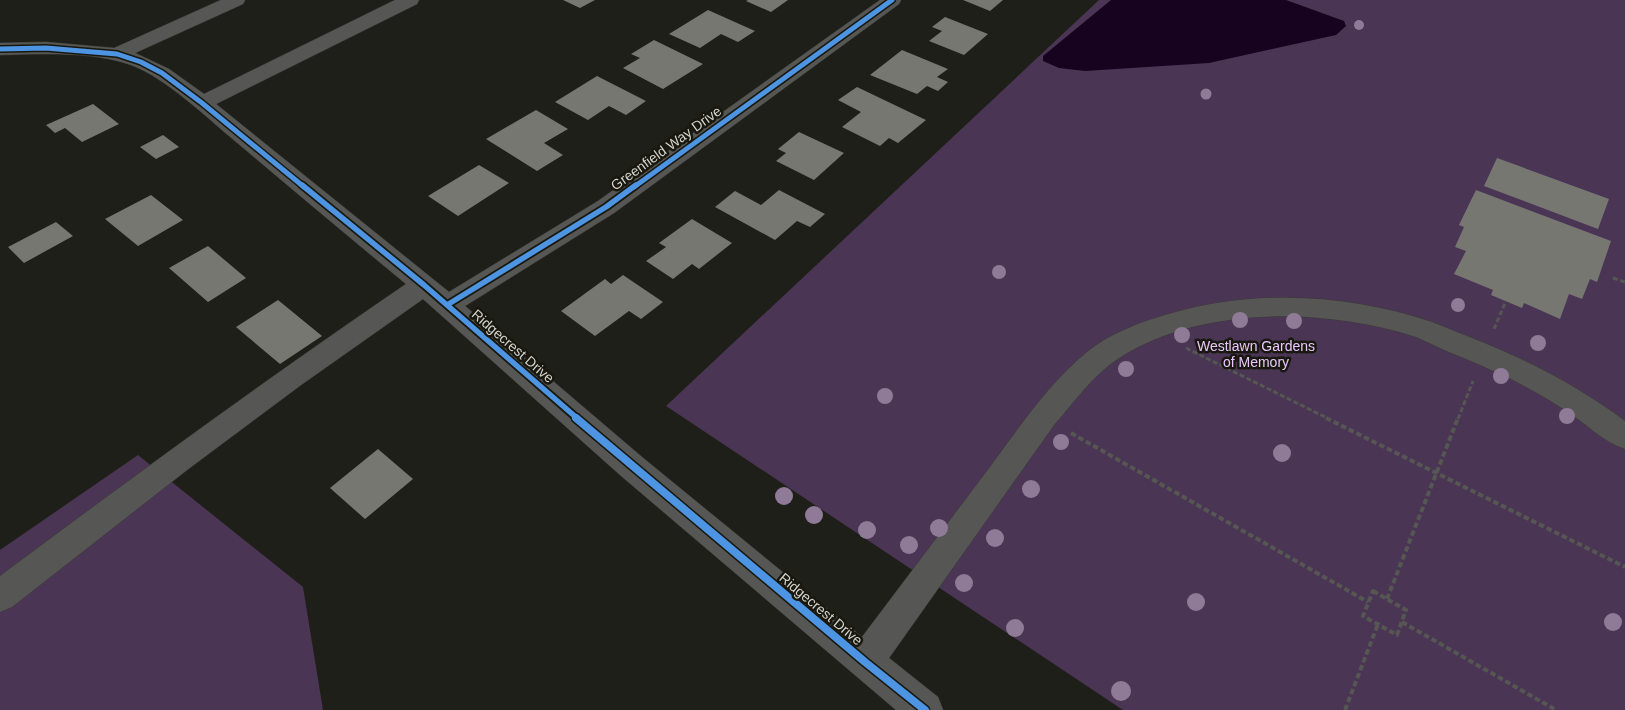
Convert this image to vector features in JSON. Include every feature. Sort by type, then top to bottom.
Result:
[{"type":"street","points":[[117,54],[236,0]]},
{"type":"street","points":[[202,103],[410,0]]},
{"type":"street","name":"Greenfield Way Drive","points":[[447,305],[606,207],[892,0]]},
{"type":"street","name":"Ridgecrest Drive","points":[[0,49],[46,48],[117,54],[141,62],[162,74],[202,103],[447,305],[638,472],[925,710]]},
{"type":"street","points":[[0,596],[176,461],[291,376],[424,286]]},
{"type":"street","points":[[865,662],[1044,417],[1074,383],[1106,352],[1149,330],[1186,317],[1224,310],[1266,307],[1310,308],[1415,327],[1484,353],[1565,395],[1625,437]]},
{"type":"path","points":[[1613,278],[1625,282]]},
{"type":"path","points":[[1387,599],[1506,301]]},
{"type":"path","points":[[1149,330],[1625,567]]},
{"type":"path","points":[[1044,417],[1368,602]]},
{"type":"path","points":[[1373,591],[1406,610],[1397,635],[1363,616],[1368,602],[1373,591]]},
{"type":"path","points":[[1402,622],[1556,710]]},
{"type":"path","points":[[1345,710],[1378,624]]},
{"type":"green space","name":"Westlawn Gardens of Memory","points":[[1099,0],[1625,0],[1625,710],[1123,710],[666,406]]},
{"type":"green space","points":[[138,455],[303,587],[323,710],[0,710],[0,550]]},
{"type":"shaded area","points":[[1111,0],[1286,0],[1344,21],[1346,26],[1336,35],[1209,63],[1085,71],[1059,68],[1043,61],[1043,56]]},
{"type":"building","points":[[563,0],[595,0],[580,8]]},
{"type":"building","points":[[788,0],[771,12],[746,1]]},
{"type":"building","points":[[963,0],[1003,0],[990,11]]},
{"type":"building","points":[[708,10],[755,31],[738,42],[721,34],[700,48],[669,34]]},
{"type":"building","points":[[945,17],[988,34],[964,55],[929,41],[942,31],[932,27]]},
{"type":"building","points":[[654,40],[703,64],[663,89],[623,68],[640,58],[631,54]]},
{"type":"building","points":[[902,50],[948,69],[937,77],[948,82],[938,91],[927,86],[917,94],[870,75]]},
{"type":"building","points":[[597,76],[646,101],[626,115],[609,106],[588,120],[555,102]]},
{"type":"building","points":[[857,87],[926,120],[898,143],[889,138],[880,146],[842,127],[861,112],[838,100]]},
{"type":"building","points":[[93,104],[119,124],[82,142],[65,128],[55,133],[46,125]]},
{"type":"building","points":[[536,110],[568,129],[544,143],[563,155],[537,171],[486,139]]},
{"type":"building","points":[[799,132],[844,153],[814,180],[776,161],[786,153],[778,149]]},
{"type":"building","points":[[163,135],[179,147],[156,159],[140,147]]},
{"type":"building","points":[[1497,158],[1609,199],[1598,229],[1484,186]]},
{"type":"building","points":[[479,165],[509,183],[458,216],[428,196]]},
{"type":"building","points":[[779,190],[825,214],[810,227],[797,221],[775,240],[715,207],[735,191],[761,205]]},
{"type":"building","points":[[1476,190],[1611,241],[1597,282],[1590,279],[1582,299],[1569,294],[1560,319],[1524,303],[1522,308],[1491,295],[1493,290],[1454,274],[1466,251],[1455,247],[1464,227],[1459,225]]},
{"type":"building","points":[[151,195],[183,220],[138,246],[105,219]]},
{"type":"building","points":[[692,219],[732,243],[699,269],[692,264],[673,279],[646,261],[666,247],[659,243]]},
{"type":"building","points":[[56,222],[73,236],[24,263],[8,247]]},
{"type":"building","points":[[208,246],[246,278],[208,302],[169,268]]},
{"type":"building","points":[[623,275],[663,302],[641,319],[629,311],[595,336],[561,311],[605,279],[611,284]]},
{"type":"building","points":[[278,300],[322,336],[280,364],[236,327]]},
{"type":"building","points":[[378,449],[413,479],[365,519],[330,488]]},
{"type":"cycle path","points":[[447,305],[606,207],[892,0]]},
{"type":"cycle path","points":[[0,49],[46,48],[117,54],[141,62],[162,73],[202,103],[424,285],[631,466],[925,710]]}]
